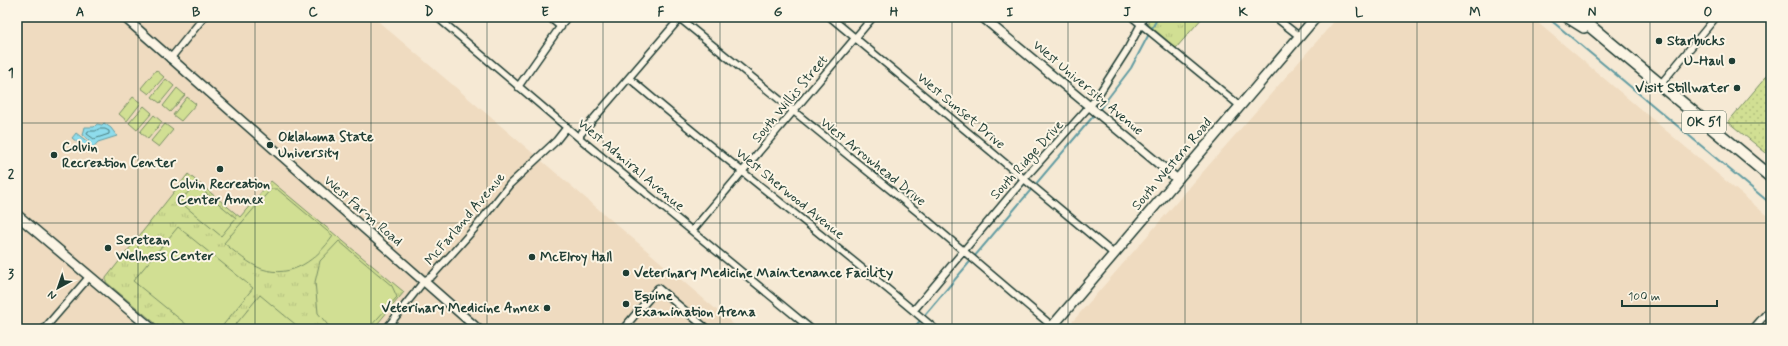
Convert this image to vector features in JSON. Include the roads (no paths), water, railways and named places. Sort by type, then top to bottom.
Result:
[{"type":"highway","points":[[1568,17],[1612,44]]},
{"type":"highway","name":"OK 51","points":[[1579,17],[1771,177]]},
{"type":"main road","name":"South Western Road","points":[[1051,328],[1298,36],[1316,17]]},
{"type":"main road","points":[[17,215],[152,329]]},
{"type":"street","name":"West Farm Road","points":[[124,17],[478,329]]},
{"type":"street","points":[[170,59],[204,17]]},
{"type":"street","name":"West Admiral Avenue","points":[[437,17],[578,137],[811,329]]},
{"type":"street","points":[[549,17],[561,27]]},
{"type":"street","points":[[518,86],[567,17]]},
{"type":"street","points":[[578,137],[680,17]]},
{"type":"street","name":"West Arrowhead Drive","points":[[680,17],[963,251],[1051,328]]},
{"type":"street","name":"West Sunset Drive","points":[[830,17],[1114,254]]},
{"type":"street","name":"South Willis Street","points":[[692,231],[873,17]]},
{"type":"street","name":"West University Avenue","points":[[982,17],[1177,179]]},
{"type":"street","points":[[1132,17],[1239,106]]},
{"type":"street","name":"South Ridge Drive","points":[[914,310],[1024,179],[1092,108],[1127,50],[1141,24],[1143,17]]},
{"type":"street","points":[[1275,17],[1298,36]]},
{"type":"street","points":[[1660,85],[1716,17]]},
{"type":"street","name":"West Sherwood Avenue","points":[[629,78],[742,172],[914,310],[935,329]]},
{"type":"street","name":"McFarland Avenue","points":[[386,329],[424,281],[432,276],[510,184],[556,141],[567,127]]},
{"type":"street","points":[[44,329],[90,276]]},
{"type":"street","points":[[623,329],[658,288],[707,329]]},
{"type":"street","points":[[1753,329],[1771,308]]},
{"type":"water","points":[[104,123],[111,128],[117,136],[98,142],[89,152],[72,138],[76,133],[88,142],[89,140],[83,135],[85,127],[94,127],[97,124],[102,125]]},
{"type":"waterway","points":[[1099,110],[1131,68],[1158,17]]},
{"type":"waterway","points":[[1547,17],[1771,204]]},
{"type":"waterway","points":[[913,329],[1096,113]]},
{"type":"place","name":"Starbucks","points":[[1659,41]]},
{"type":"place","name":"U-Haul","points":[[1732,61]]},
{"type":"place","name":"Visit Stillwater","points":[[1737,88]]},
{"type":"place","name":"Oklahoma State University","points":[[270,145]]},
{"type":"place","name":"Colvin Recreation Center","points":[[54,155]]},
{"type":"place","name":"Colvin Recreation Center Annex","points":[[220,169]]},
{"type":"place","name":"Seretean Wellness Center","points":[[108,248]]},
{"type":"place","name":"McElroy Hall","points":[[532,257]]},
{"type":"place","name":"Veterinary Medicine Maintenance Facility","points":[[626,273]]},
{"type":"place","name":"Equine Examination Arena","points":[[626,304]]},
{"type":"place","name":"Veterinary Medicine Annex","points":[[547,308]]}]
